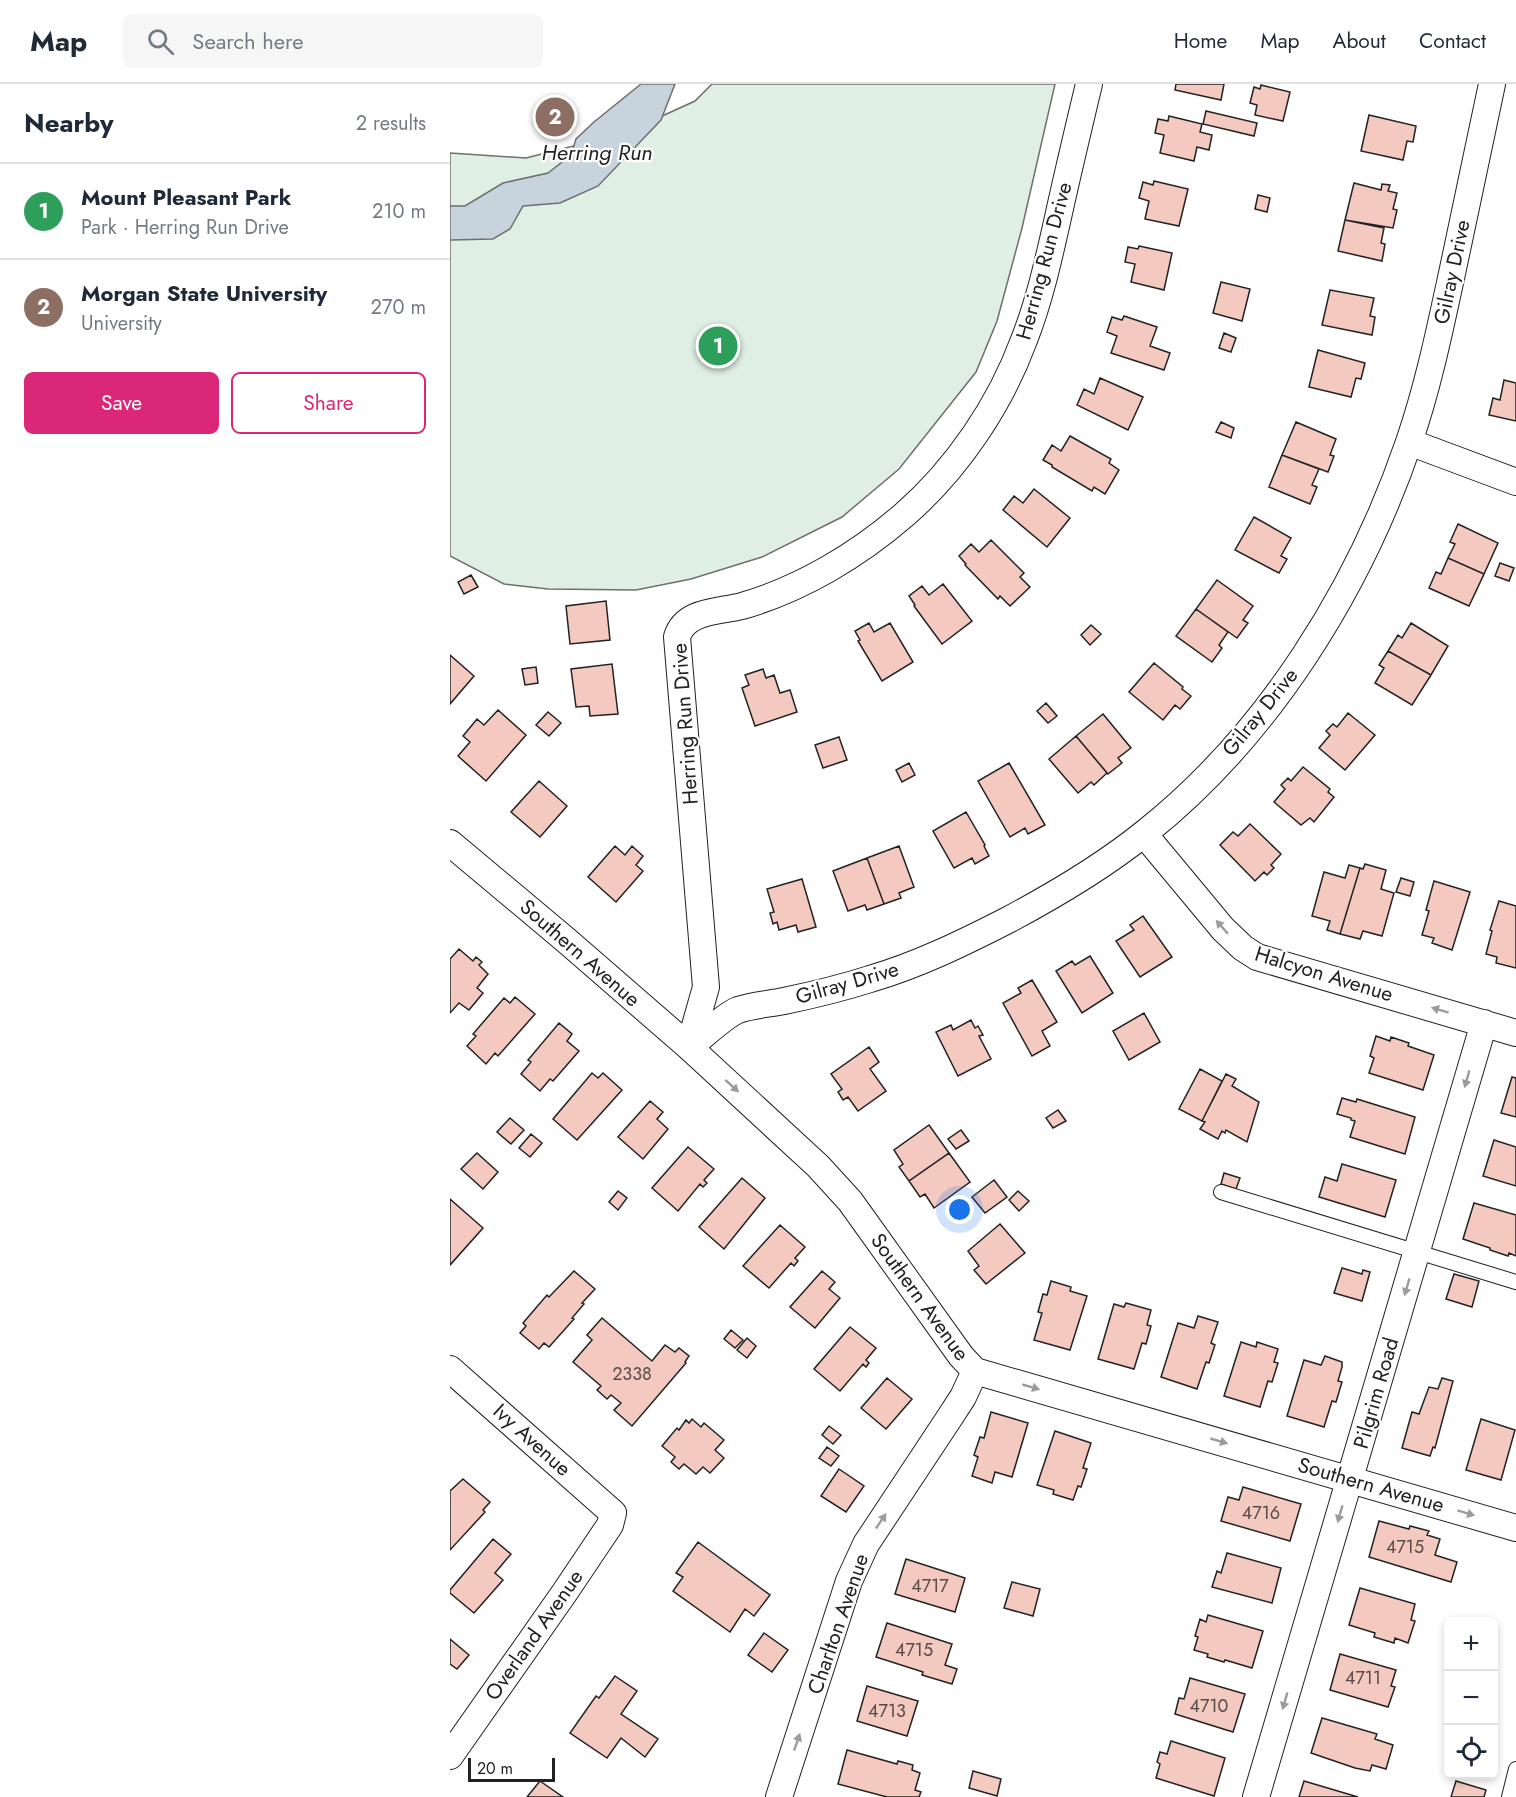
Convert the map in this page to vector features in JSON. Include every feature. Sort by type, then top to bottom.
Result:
[{"type":"street","name":"Herring Run Drive","points":[[689,1047],[706,987],[677,637],[680,626],[689,619],[743,606],[789,588],[837,564],[905,514],[936,483],[964,449],[988,415],[1006,383],[1034,312],[1089,84]]},
{"type":"street","name":"Gilray Drive","points":[[689,1047],[736,1011],[815,994],[871,979],[917,963],[960,944],[1059,891],[1144,834],[1181,802],[1269,706],[1300,664],[1329,618],[1387,501],[1409,442],[1439,336],[1492,84]]},
{"type":"street","points":[[1409,442],[1516,482]]},
{"type":"street","name":"Halcyon Avenue","points":[[1144,834],[1223,929],[1243,948],[1257,957],[1516,1033]]},
{"type":"street","name":"Southern Avenue","points":[[450,843],[689,1047],[818,1166],[850,1201],[961,1356],[975,1371],[1516,1528]]},
{"type":"street","name":"Pilgrim Road","points":[[1256,1797],[1484,1023]]},
{"type":"street","name":"Ivy Avenue","points":[[450,1369],[613,1512]]},
{"type":"street","name":"Charlton Avenue","points":[[779,1797],[853,1572],[866,1544],[957,1407],[975,1371]]},
{"type":"street","name":"Overland Avenue","points":[[450,1756],[572,1582],[610,1525],[613,1512]]},
{"type":"lane","points":[[1221,1192],[1516,1282]]},
{"type":"lane","points":[[1509,1797],[1516,1769]]},
{"type":"green space","points":[[712,84],[1055,84],[1022,228],[997,321],[976,372],[899,469],[842,517],[762,557],[691,579],[636,590],[548,589],[504,584],[450,556],[450,153],[526,158],[625,133],[695,101]]},
{"type":"water","name":"Herring Run","points":[[641,84],[675,84],[661,120],[598,186],[560,203],[523,206],[510,229],[493,239],[450,240],[450,206],[465,206],[503,183],[548,173],[571,155],[576,139]]},
{"type":"building","points":[[1176,84],[1224,84],[1221,100],[1175,90]]},
{"type":"building","points":[[1261,85],[1290,92],[1283,121],[1255,115],[1257,105],[1250,103],[1254,87],[1260,89]]},
{"type":"building","points":[[1206,111],[1257,123],[1254,136],[1203,124]]},
{"type":"building","points":[[1369,115],[1416,126],[1413,142],[1407,141],[1403,160],[1361,151]]},
{"type":"building","points":[[1169,116],[1202,124],[1200,132],[1212,135],[1209,150],[1197,147],[1194,161],[1160,153],[1164,135],[1155,133],[1158,119],[1168,121]]},
{"type":"building","points":[[1154,181],[1188,189],[1179,226],[1145,219],[1149,201],[1139,198],[1143,182],[1153,185]]},
{"type":"building","points":[[1354,183],[1381,190],[1382,184],[1390,185],[1388,191],[1397,193],[1393,209],[1397,210],[1393,228],[1345,220]]},
{"type":"building","points":[[1258,195],[1270,198],[1267,212],[1255,209]]},
{"type":"building","points":[[1345,220],[1384,228],[1381,243],[1385,244],[1382,261],[1338,251]]},
{"type":"building","points":[[1139,246],[1172,253],[1164,290],[1131,282],[1135,264],[1125,262],[1128,247],[1138,249]]},
{"type":"building","points":[[1221,282],[1250,289],[1242,321],[1213,313]]},
{"type":"building","points":[[1330,290],[1374,298],[1370,316],[1375,317],[1372,335],[1322,325]]},
{"type":"building","points":[[1124,316],[1157,327],[1150,346],[1170,353],[1164,370],[1111,353],[1117,336],[1107,332],[1112,317],[1122,320]]},
{"type":"building","points":[[1224,333],[1236,338],[1231,352],[1219,348]]},
{"type":"building","points":[[1318,350],[1365,363],[1361,379],[1356,378],[1351,397],[1309,387]]},
{"type":"building","points":[[1100,378],[1143,397],[1128,430],[1077,405],[1084,389],[1094,394]]},
{"type":"building","points":[[1504,380],[1516,383],[1516,421],[1489,415],[1493,398],[1500,400]]},
{"type":"building","points":[[1221,422],[1234,428],[1231,438],[1216,432]]},
{"type":"building","points":[[1296,422],[1336,439],[1330,455],[1334,456],[1328,472],[1282,455]]},
{"type":"building","points":[[1070,436],[1111,459],[1109,463],[1119,470],[1105,494],[1094,487],[1092,491],[1043,460],[1052,445],[1061,451]]},
{"type":"building","points":[[1282,455],[1319,469],[1312,485],[1317,487],[1310,504],[1269,487]]},
{"type":"building","points":[[1034,489],[1070,518],[1047,547],[1003,510],[1014,496],[1023,503]]},
{"type":"building","points":[[1254,517],[1291,538],[1281,556],[1287,559],[1279,573],[1235,550]]},
{"type":"building","points":[[1458,524],[1498,543],[1484,574],[1448,558],[1455,544],[1450,542]]},
{"type":"building","points":[[991,540],[1024,573],[1020,577],[1030,587],[1010,606],[1000,596],[998,599],[959,556],[971,544],[979,552]]},
{"type":"building","points":[[1448,558],[1484,574],[1469,606],[1429,588],[1436,572],[1441,574]]},
{"type":"building","points":[[1500,563],[1514,568],[1509,581],[1495,576]]},
{"type":"building","points":[[471,575],[478,587],[464,594],[458,582]]},
{"type":"building","points":[[1217,580],[1253,606],[1243,620],[1248,623],[1237,638],[1196,609]]},
{"type":"building","points":[[943,584],[972,621],[942,644],[909,596],[922,586],[929,595]]},
{"type":"building","points":[[606,601],[610,640],[570,644],[566,606]]},
{"type":"building","points":[[1196,609],[1228,632],[1219,645],[1222,648],[1212,662],[1176,636]]},
{"type":"building","points":[[869,623],[874,632],[890,623],[913,662],[882,681],[858,641],[860,640],[855,631]]},
{"type":"building","points":[[1411,623],[1448,646],[1431,675],[1388,651],[1398,635],[1402,638]]},
{"type":"building","points":[[1091,625],[1101,634],[1090,645],[1081,635]]},
{"type":"building","points":[[1388,651],[1431,675],[1412,705],[1375,683],[1384,668],[1379,665]]},
{"type":"building","points":[[450,655],[474,676],[450,704]]},
{"type":"building","points":[[1154,663],[1191,696],[1180,709],[1175,705],[1163,720],[1129,692]]},
{"type":"building","points":[[612,664],[618,714],[590,716],[589,706],[576,707],[571,669]]},
{"type":"building","points":[[536,667],[538,683],[525,685],[522,669]]},
{"type":"building","points":[[763,669],[766,678],[774,675],[780,693],[790,690],[797,712],[755,726],[742,688],[749,685],[745,675]]},
{"type":"building","points":[[1046,703],[1057,716],[1048,723],[1037,711]]},
{"type":"building","points":[[498,710],[526,735],[486,781],[458,756],[470,742],[463,736],[477,719],[484,725]]},
{"type":"building","points":[[548,712],[561,723],[549,736],[536,725]]},
{"type":"building","points":[[1348,713],[1375,735],[1345,770],[1319,748],[1330,735],[1326,731],[1333,724],[1337,727]]},
{"type":"building","points":[[1103,714],[1131,748],[1118,758],[1122,763],[1108,774],[1076,736]]},
{"type":"building","points":[[1076,736],[1107,773],[1094,785],[1091,782],[1078,793],[1049,759]]},
{"type":"building","points":[[839,737],[847,760],[823,768],[815,745]]},
{"type":"building","points":[[909,763],[915,775],[902,782],[896,770]]},
{"type":"building","points":[[1009,763],[1045,825],[1028,834],[1025,828],[1010,837],[978,781]]},
{"type":"building","points":[[1303,767],[1330,789],[1328,792],[1334,797],[1314,822],[1310,818],[1301,825],[1274,802],[1285,789],[1281,785],[1288,778],[1291,781]]},
{"type":"building","points":[[539,781],[567,806],[540,837],[511,812]]},
{"type":"building","points":[[966,812],[989,856],[975,864],[972,858],[954,868],[933,831]]},
{"type":"building","points":[[1250,824],[1281,854],[1271,865],[1274,868],[1267,875],[1264,872],[1255,881],[1220,845],[1233,832],[1238,836]]},
{"type":"building","points":[[615,846],[625,855],[632,846],[643,856],[636,865],[643,871],[616,902],[588,877]]},
{"type":"building","points":[[899,846],[914,887],[899,893],[901,898],[884,904],[867,858]]},
{"type":"building","points":[[867,858],[884,904],[867,910],[865,905],[848,911],[833,871]]},
{"type":"building","points":[[1365,864],[1386,870],[1381,889],[1394,893],[1382,936],[1363,931],[1360,939],[1340,934],[1360,868],[1363,869]]},
{"type":"building","points":[[1349,865],[1360,868],[1340,934],[1327,930],[1330,921],[1312,916],[1324,872],[1345,878]]},
{"type":"building","points":[[1401,878],[1414,882],[1410,896],[1396,892]]},
{"type":"building","points":[[802,879],[816,927],[798,932],[796,925],[779,930],[777,922],[773,924],[770,913],[774,912],[767,889]]},
{"type":"building","points":[[1434,881],[1470,892],[1452,950],[1432,943],[1434,938],[1422,935]]},
{"type":"building","points":[[1499,901],[1516,906],[1516,968],[1496,963],[1497,957],[1486,954],[1492,931],[1490,930]]},
{"type":"building","points":[[1143,916],[1172,957],[1140,977],[1116,941],[1134,930],[1130,925]]},
{"type":"building","points":[[459,949],[473,961],[476,957],[482,962],[479,965],[488,974],[477,988],[483,993],[469,1010],[459,1003],[450,1013],[450,959]]},
{"type":"building","points":[[1090,956],[1113,993],[1082,1013],[1056,971],[1072,961],[1075,965]]},
{"type":"building","points":[[1032,980],[1057,1022],[1042,1031],[1050,1046],[1032,1056],[1003,1003],[1021,993],[1018,988]]},
{"type":"building","points":[[515,997],[535,1014],[498,1056],[495,1053],[486,1064],[467,1046],[476,1036],[473,1034],[504,998],[510,1003]]},
{"type":"building","points":[[1144,1013],[1160,1042],[1129,1060],[1113,1031]]},
{"type":"building","points":[[971,1020],[975,1028],[978,1026],[983,1035],[979,1036],[991,1059],[958,1076],[936,1032],[951,1025],[953,1030]]},
{"type":"building","points":[[559,1023],[572,1034],[567,1041],[579,1051],[553,1081],[550,1079],[540,1091],[521,1074],[531,1062],[528,1060]]},
{"type":"building","points":[[1376,1036],[1390,1041],[1391,1037],[1434,1055],[1423,1090],[1369,1073],[1374,1058],[1370,1056]]},
{"type":"building","points":[[869,1047],[879,1062],[870,1069],[886,1091],[858,1111],[848,1097],[843,1100],[838,1092],[842,1089],[831,1074]]},
{"type":"building","points":[[1200,1069],[1222,1081],[1202,1121],[1179,1109]]},
{"type":"building","points":[[592,1073],[598,1078],[603,1073],[622,1090],[577,1140],[553,1119]]},
{"type":"building","points":[[1226,1074],[1236,1079],[1232,1086],[1259,1102],[1247,1142],[1226,1130],[1225,1133],[1222,1131],[1218,1139],[1200,1129]]},
{"type":"building","points":[[1512,1077],[1516,1078],[1516,1117],[1501,1113]]},
{"type":"building","points":[[1342,1098],[1356,1102],[1357,1099],[1415,1117],[1405,1154],[1350,1137],[1355,1121],[1337,1114]]},
{"type":"building","points":[[650,1101],[663,1112],[657,1119],[668,1129],[643,1159],[618,1137]]},
{"type":"building","points":[[1058,1110],[1066,1121],[1053,1128],[1046,1118]]},
{"type":"building","points":[[510,1118],[524,1130],[511,1144],[497,1132]]},
{"type":"building","points":[[929,1125],[949,1153],[909,1181],[899,1167],[903,1164],[894,1150]]},
{"type":"building","points":[[961,1130],[969,1141],[956,1149],[948,1139]]},
{"type":"building","points":[[531,1134],[542,1143],[530,1157],[519,1148]]},
{"type":"building","points":[[1494,1140],[1516,1147],[1516,1186],[1483,1176]]},
{"type":"building","points":[[688,1147],[714,1169],[704,1180],[707,1183],[703,1187],[700,1184],[678,1211],[652,1188]]},
{"type":"building","points":[[477,1153],[498,1172],[483,1189],[461,1169]]},
{"type":"building","points":[[949,1153],[970,1182],[934,1208],[925,1194],[920,1197],[909,1181]]},
{"type":"building","points":[[1342,1164],[1396,1180],[1385,1217],[1319,1197],[1325,1177],[1337,1181]]},
{"type":"building","points":[[1224,1173],[1240,1178],[1236,1189],[1221,1184]]},
{"type":"building","points":[[742,1178],[765,1198],[724,1249],[699,1227]]},
{"type":"building","points":[[994,1180],[1007,1197],[985,1213],[972,1197]]},
{"type":"building","points":[[618,1191],[627,1198],[618,1210],[609,1202]]},
{"type":"building","points":[[1018,1191],[1029,1201],[1019,1211],[1009,1200]]},
{"type":"building","points":[[450,1199],[483,1228],[450,1265]]},
{"type":"building","points":[[1474,1203],[1516,1215],[1516,1256],[1509,1253],[1508,1256],[1463,1239]]},
{"type":"building","points":[[1000,1224],[1025,1253],[986,1284],[974,1270],[979,1266],[968,1251]]},
{"type":"building","points":[[780,1225],[805,1247],[795,1258],[798,1261],[794,1266],[791,1263],[769,1288],[743,1266]]},
{"type":"building","points":[[1342,1268],[1362,1274],[1363,1270],[1370,1272],[1362,1301],[1334,1293]]},
{"type":"building","points":[[574,1271],[595,1289],[582,1303],[584,1304],[572,1318],[574,1319],[549,1347],[544,1343],[539,1349],[520,1333],[526,1326],[523,1323],[547,1295],[549,1297]]},
{"type":"building","points":[[822,1271],[835,1282],[829,1289],[840,1298],[815,1328],[790,1307]]},
{"type":"building","points":[[1454,1274],[1479,1281],[1472,1307],[1446,1299]]},
{"type":"building","points":[[1051,1281],[1071,1287],[1070,1291],[1087,1296],[1070,1350],[1034,1340],[1042,1313],[1038,1312],[1043,1294],[1047,1295]]},
{"type":"building","points":[[1126,1303],[1151,1310],[1147,1325],[1151,1326],[1146,1344],[1142,1343],[1134,1369],[1098,1359],[1114,1304],[1124,1307]]},
{"type":"building","points":[[1198,1316],[1218,1322],[1211,1343],[1215,1345],[1209,1363],[1206,1362],[1197,1389],[1161,1377],[1178,1323],[1194,1328]]},
{"type":"building","points":[[602,1318],[652,1361],[665,1345],[675,1352],[679,1348],[689,1356],[686,1363],[632,1426],[614,1410],[621,1403],[611,1395],[607,1399],[597,1390],[601,1386],[573,1362],[592,1340],[587,1335]]},
{"type":"building","points":[[850,1327],[876,1348],[866,1360],[869,1363],[866,1367],[863,1364],[840,1391],[814,1369]]},
{"type":"building","points":[[731,1330],[743,1340],[735,1348],[724,1339]]},
{"type":"building","points":[[747,1338],[756,1346],[747,1358],[737,1350]]},
{"type":"building","points":[[1241,1342],[1256,1347],[1257,1342],[1278,1349],[1274,1362],[1278,1363],[1272,1382],[1268,1381],[1260,1407],[1224,1396]]},
{"type":"building","points":[[1325,1356],[1342,1362],[1338,1381],[1342,1382],[1336,1402],[1332,1401],[1324,1427],[1287,1416],[1304,1360],[1321,1365]]},
{"type":"building","points":[[887,1378],[912,1399],[886,1429],[861,1408]]},
{"type":"building","points":[[1442,1378],[1453,1381],[1435,1448],[1433,1447],[1430,1456],[1402,1448],[1412,1412],[1419,1414],[1429,1387],[1438,1389]]},
{"type":"building","points":[[991,1412],[1028,1423],[1012,1477],[995,1472],[992,1483],[972,1476],[978,1457],[974,1455],[980,1437],[984,1438]]},
{"type":"building","points":[[692,1419],[701,1427],[704,1423],[724,1440],[715,1450],[724,1458],[710,1473],[703,1467],[696,1474],[684,1464],[679,1469],[671,1462],[675,1457],[662,1446],[677,1428],[679,1430],[686,1420],[689,1423]]},
{"type":"building","points":[[1481,1419],[1515,1430],[1501,1480],[1466,1470]]},
{"type":"building","points":[[829,1426],[841,1435],[833,1444],[822,1435]]},
{"type":"building","points":[[1055,1431],[1091,1443],[1083,1468],[1087,1469],[1081,1487],[1078,1486],[1073,1500],[1053,1494],[1054,1490],[1037,1485]]},
{"type":"building","points":[[827,1447],[839,1456],[831,1466],[819,1458]]},
{"type":"building","points":[[839,1469],[864,1486],[846,1512],[821,1496]]},
{"type":"building","points":[[463,1479],[490,1502],[483,1510],[485,1512],[450,1550],[450,1491]]},
{"type":"building","points":[[1243,1487],[1301,1504],[1290,1541],[1221,1521],[1228,1497],[1239,1500]]},
{"type":"building","points":[[1379,1521],[1409,1529],[1410,1526],[1429,1531],[1427,1535],[1440,1539],[1435,1555],[1457,1562],[1451,1582],[1369,1557]]},
{"type":"building","points":[[493,1539],[511,1554],[495,1573],[503,1580],[474,1613],[450,1593],[450,1590]]},
{"type":"building","points":[[698,1542],[770,1595],[754,1616],[745,1609],[730,1632],[673,1591],[683,1577],[676,1573]]},
{"type":"building","points":[[1227,1553],[1281,1568],[1272,1603],[1212,1587],[1217,1571],[1221,1573]]},
{"type":"building","points":[[906,1559],[965,1578],[955,1612],[895,1594]]},
{"type":"building","points":[[1012,1582],[1040,1589],[1033,1616],[1004,1608]]},
{"type":"building","points":[[1360,1588],[1415,1604],[1411,1620],[1415,1621],[1408,1643],[1395,1638],[1394,1643],[1374,1637],[1375,1633],[1349,1625]]},
{"type":"building","points":[[1208,1615],[1263,1631],[1252,1668],[1207,1657],[1208,1654],[1194,1650],[1200,1619],[1206,1622]]},
{"type":"building","points":[[887,1623],[952,1644],[945,1665],[957,1669],[952,1684],[876,1657]]},
{"type":"building","points":[[764,1633],[788,1650],[772,1672],[748,1655]]},
{"type":"building","points":[[450,1639],[469,1655],[457,1669],[450,1664]]},
{"type":"building","points":[[1340,1654],[1396,1670],[1391,1686],[1395,1687],[1388,1707],[1330,1690]]},
{"type":"building","points":[[615,1676],[637,1691],[621,1714],[658,1739],[645,1757],[621,1738],[607,1758],[570,1733],[596,1696],[599,1698]]},
{"type":"building","points":[[1190,1678],[1245,1694],[1233,1732],[1175,1714],[1179,1698],[1184,1699]]},
{"type":"building","points":[[867,1686],[918,1701],[907,1736],[857,1721]]},
{"type":"building","points":[[1322,1718],[1377,1734],[1375,1739],[1393,1745],[1386,1769],[1372,1765],[1370,1771],[1355,1768],[1311,1753]]},
{"type":"building","points":[[1171,1741],[1225,1758],[1214,1796],[1156,1778],[1160,1764],[1157,1762],[1160,1752],[1167,1754]]},
{"type":"building","points":[[847,1750],[897,1764],[898,1761],[913,1765],[912,1770],[920,1773],[915,1790],[921,1792],[919,1797],[887,1797],[838,1784]]},
{"type":"building","points":[[973,1771],[1001,1779],[997,1796],[969,1788]]},
{"type":"building","points":[[540,1781],[563,1797],[527,1797]]},
{"type":"building","points":[[1304,1781],[1358,1797],[1299,1797]]},
{"type":"building","points":[[1456,1781],[1486,1790],[1484,1797],[1451,1797]]},
{"type":"place","name":"Morgan State University","points":[[555,117]]},
{"type":"place","name":"Mount Pleasant Park","points":[[718,346]]}]
